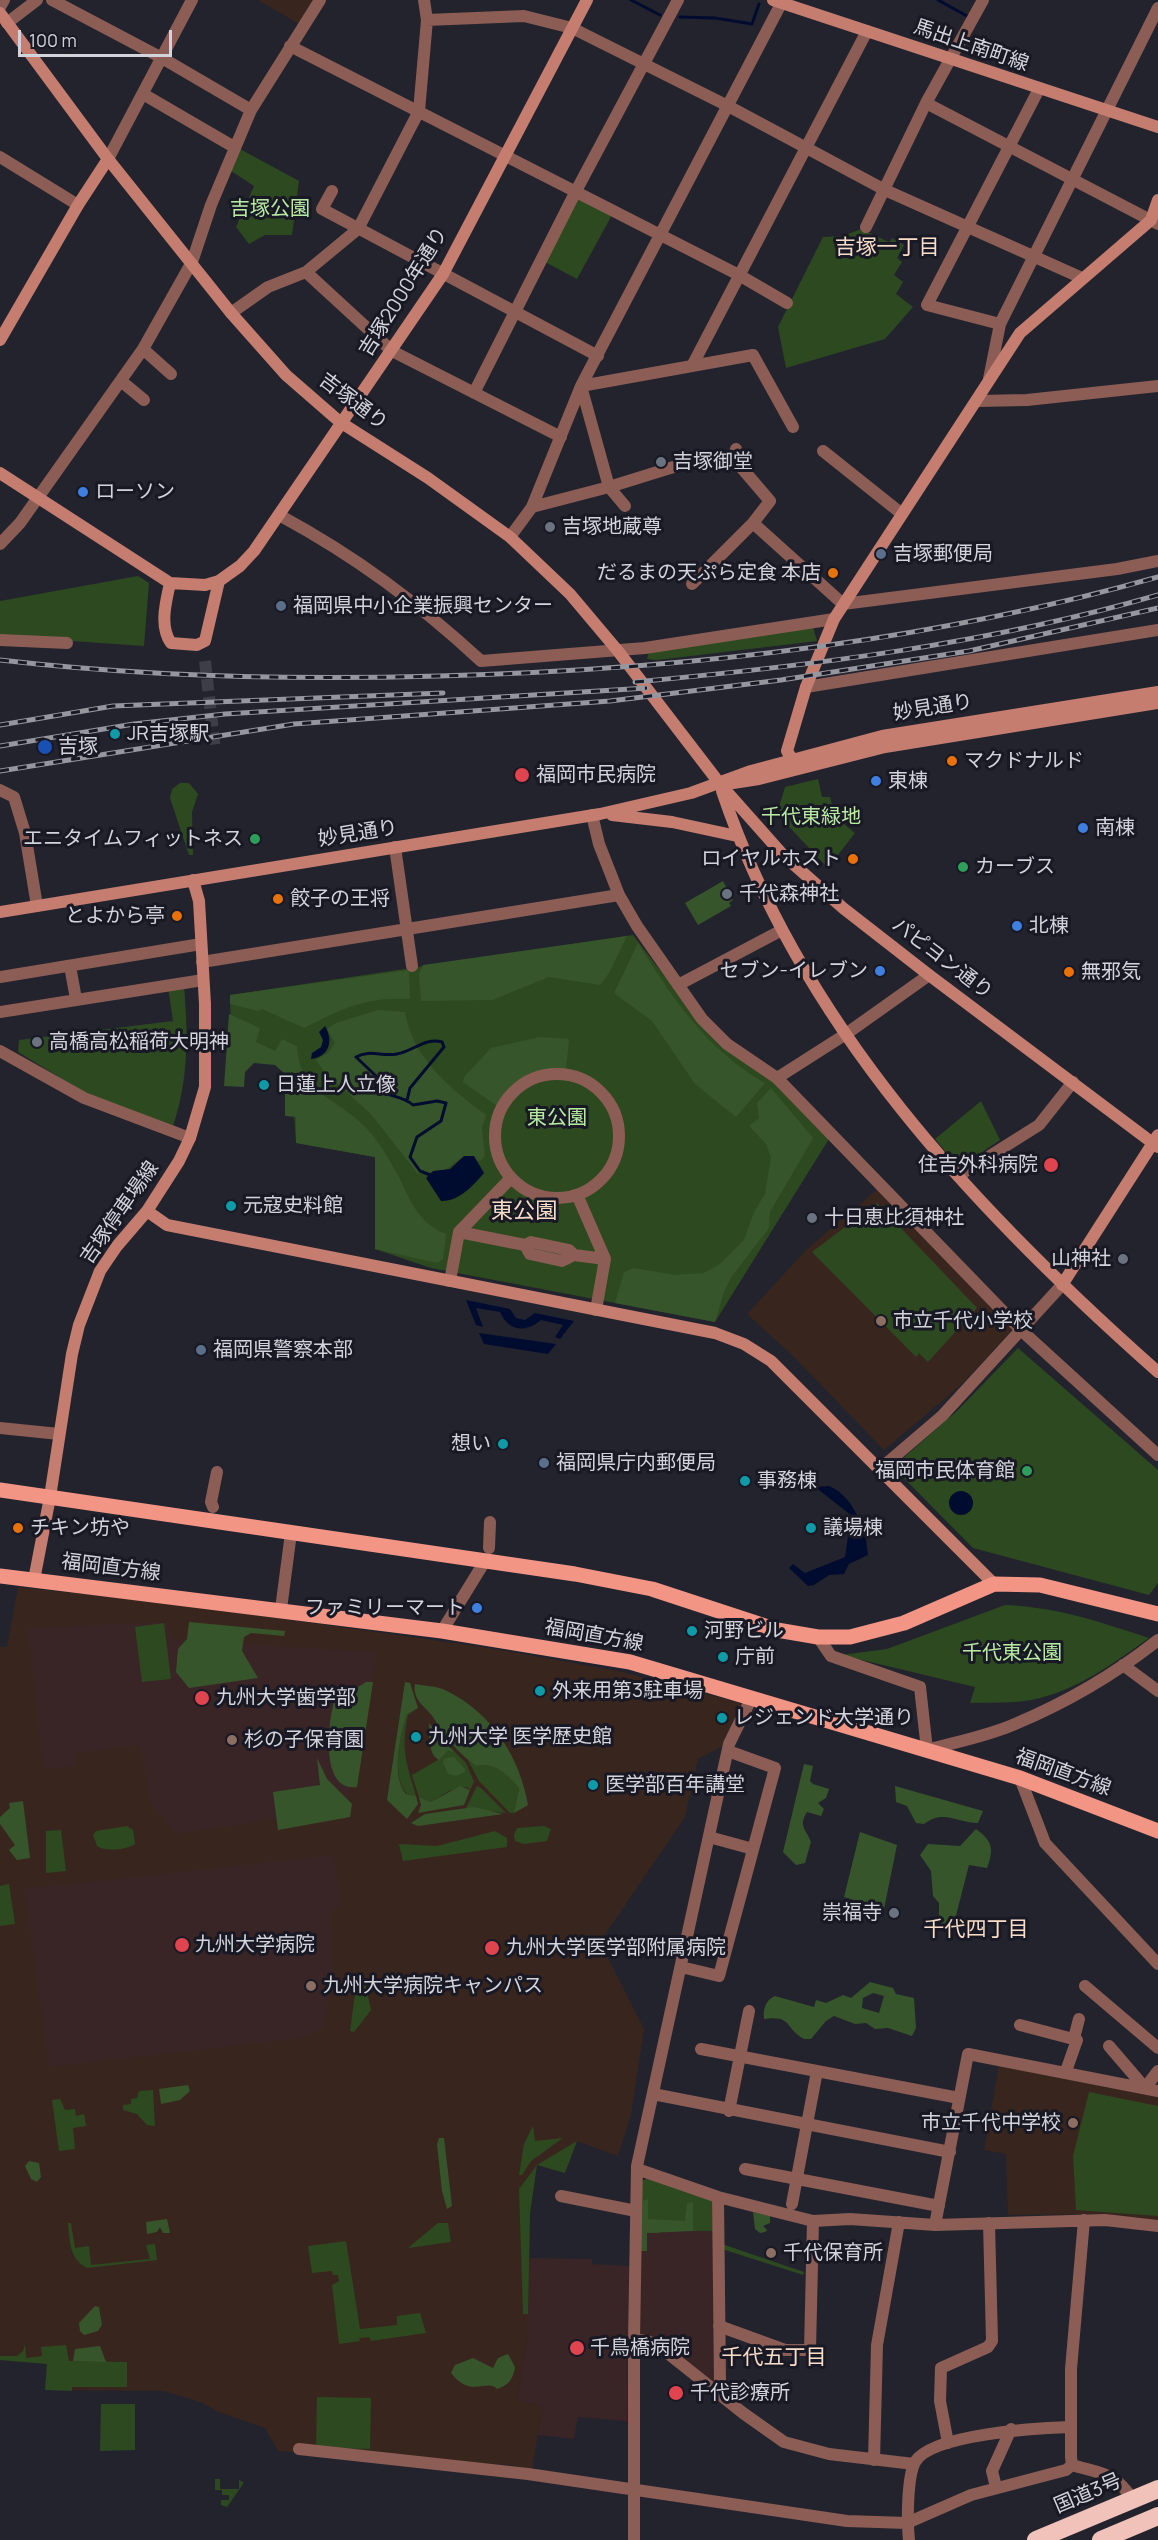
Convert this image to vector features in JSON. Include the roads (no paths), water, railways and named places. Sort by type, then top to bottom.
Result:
[{"type":"highway","name":"国道3号","points":[[1036,2540],[1158,2489]]},
{"type":"highway","points":[[1101,2540],[1158,2516]]},
{"type":"main road","name":"吉塚2000年通り","points":[[219,581],[240,566],[254,551],[443,274],[587,0]]},
{"type":"main road","name":"馬出上南町線","points":[[779,1],[1158,127]]},
{"type":"main road","name":"吉塚通り","points":[[4,18],[108,159],[231,312],[286,375],[340,422],[428,478],[510,537],[570,594],[618,651],[720,784]]},
{"type":"main road","points":[[0,340],[78,205],[108,159]]},
{"type":"main road","points":[[792,759],[787,751],[806,687],[834,619],[989,380],[1020,333],[1082,278],[1155,222],[1158,200]]},
{"type":"main road","points":[[0,473],[170,583],[205,585],[219,581],[205,641],[197,645],[171,643],[165,635],[166,605],[170,583]]},
{"type":"main road","name":"妙見通り","points":[[720,784],[751,771],[882,736],[1158,692]]},
{"type":"main road","name":"妙見通り","points":[[0,912],[596,814],[720,784],[759,779],[885,747],[1158,703]]},
{"type":"main road","points":[[720,784],[737,836],[782,930],[809,981],[873,1076],[981,1205],[1062,1285],[1158,1372]]},
{"type":"main road","name":"パピヨン通り","points":[[720,784],[783,855],[843,908],[929,975],[1156,1142]]},
{"type":"main road","points":[[596,814],[672,822],[737,836]]},
{"type":"main road","name":"吉塚停車場線","points":[[34,1580],[50,1497],[72,1354],[92,1292],[100,1271],[117,1246],[147,1211],[190,1138],[205,1088],[199,902],[194,880]]},
{"type":"main road","points":[[1062,1285],[1156,1142]]},
{"type":"main road","points":[[147,1211],[167,1225],[715,1333],[744,1344],[771,1361],[994,1584]]},
{"type":"main road","points":[[0,1490],[291,1533],[487,1555],[652,1589],[777,1630],[818,1637],[850,1637],[904,1623],[994,1584],[1040,1585],[1158,1614]]},
{"type":"main road","name":"福岡直方線","points":[[0,1576],[281,1609],[442,1631],[630,1662],[1020,1778],[1155,1830]]},
{"type":"street","points":[[0,7],[4,0]]},
{"type":"street","points":[[4,18],[37,0]]},
{"type":"street","points":[[52,0],[162,57],[250,110]]},
{"type":"street","points":[[108,159],[192,0]]},
{"type":"street","points":[[0,544],[20,523],[143,349],[192,262],[250,110],[320,0]]},
{"type":"street","points":[[231,312],[268,287],[306,272],[358,229],[419,111],[427,20],[424,0]]},
{"type":"street","points":[[474,393],[576,191],[678,0]]},
{"type":"street","points":[[866,227],[926,103],[983,0]]},
{"type":"street","points":[[510,537],[532,507],[581,386],[728,106],[779,1]]},
{"type":"street","points":[[989,380],[1000,324],[1109,111],[1158,8]]},
{"type":"street","points":[[427,20],[524,16],[572,28],[728,106],[885,190],[968,228],[1035,255],[1082,278]]},
{"type":"street","points":[[692,366],[867,31]]},
{"type":"street","points":[[290,46],[739,275],[787,303]]},
{"type":"street","points":[[1000,324],[927,305],[1039,89]]},
{"type":"street","points":[[143,94],[234,147]]},
{"type":"street","points":[[926,103],[1155,222]]},
{"type":"street","points":[[0,157],[78,205]]},
{"type":"street","points":[[332,191],[322,209],[598,356]]},
{"type":"street","points":[[306,272],[392,351],[561,437]]},
{"type":"street","points":[[143,349],[171,374]]},
{"type":"street","points":[[581,386],[753,355],[792,427]]},
{"type":"street","points":[[121,381],[144,400]]},
{"type":"street","points":[[581,386],[609,487],[625,506]]},
{"type":"street","points":[[977,401],[1027,400],[1158,386]]},
{"type":"street","points":[[692,584],[753,523],[770,501],[734,459],[736,449]]},
{"type":"street","points":[[823,451],[902,514]]},
{"type":"street","points":[[532,507],[609,487],[696,460]]},
{"type":"street","points":[[279,515],[348,554],[411,599],[480,661],[618,651],[834,619]]},
{"type":"street","points":[[753,523],[843,604],[1117,569],[1158,561]]},
{"type":"street","points":[[806,687],[1158,630]]},
{"type":"street","points":[[0,640],[68,643]]},
{"type":"street","points":[[0,790],[14,797],[20,814],[37,906]]},
{"type":"street","points":[[596,814],[599,844],[619,895],[637,926],[702,1019],[727,1044],[777,1078],[1022,1331],[1156,1447]]},
{"type":"street","points":[[395,848],[412,966]]},
{"type":"street","points":[[202,962],[406,927],[619,895]]},
{"type":"street","points":[[678,985],[782,930]]},
{"type":"street","points":[[0,977],[201,944]]},
{"type":"street","points":[[70,966],[76,999]]},
{"type":"street","points":[[777,1078],[846,1034],[929,975]]},
{"type":"street","points":[[0,1012],[203,980]]},
{"type":"street","points":[[0,1051],[84,1098],[190,1138]]},
{"type":"street","points":[[544,1074],[566,1074],[595,1086],[610,1102],[619,1129],[618,1151],[615,1162],[602,1180],[578,1197],[556,1199],[534,1195],[510,1179],[496,1149],[495,1127],[508,1097],[524,1083],[544,1074]]},
{"type":"street","points":[[957,1176],[1039,1125],[1073,1082]]},
{"type":"street","points":[[450,1281],[459,1232],[510,1179]]},
{"type":"street","points":[[578,1197],[605,1259],[596,1310]]},
{"type":"street","points":[[459,1232],[525,1245],[531,1242],[569,1250],[574,1255],[605,1259]]},
{"type":"street","points":[[880,1469],[942,1416],[1062,1285]]},
{"type":"street","points":[[0,1428],[59,1434]]},
{"type":"street","points":[[213,1507],[211,1502],[217,1472]]},
{"type":"street","points":[[442,1631],[487,1555],[490,1522]]},
{"type":"street","points":[[281,1609],[291,1533]]},
{"type":"street","points":[[818,1637],[831,1656],[920,1687],[927,1750],[1014,1725],[1061,1702],[1123,1665],[1158,1640]]},
{"type":"street","points":[[1123,1665],[1158,1691]]},
{"type":"street","points":[[634,2540],[633,2338],[637,2169],[728,1751],[752,1697]]},
{"type":"street","points":[[681,1967],[718,1976],[775,1768],[728,1751]]},
{"type":"street","points":[[1020,1778],[1045,1843],[1158,1964]]},
{"type":"street","points":[[709,1837],[753,1849]]},
{"type":"street","points":[[1085,1986],[1158,2048]]},
{"type":"street","points":[[729,2111],[749,2011]]},
{"type":"street","points":[[1066,2071],[1077,2040],[1074,2038],[1079,2019]]},
{"type":"street","points":[[1020,2025],[1074,2038]]},
{"type":"street","points":[[1109,2046],[1145,2088]]},
{"type":"street","points":[[701,2049],[959,2098]]},
{"type":"street","points":[[935,2225],[968,2054],[1066,2071],[1158,2091]]},
{"type":"street","points":[[792,2204],[817,2071]]},
{"type":"street","points":[[1145,2088],[1158,2071]]},
{"type":"street","points":[[653,2094],[729,2111],[950,2152]]},
{"type":"street","points":[[637,2169],[718,2197],[813,2221],[850,2219],[935,2225],[1084,2220],[1158,2226]]},
{"type":"street","points":[[745,2169],[939,2206]]},
{"type":"street","points":[[561,2196],[636,2211]]},
{"type":"street","points":[[715,2391],[720,2382],[718,2197]]},
{"type":"street","points":[[1072,2465],[1071,2369],[1084,2220]]},
{"type":"street","points":[[719,2326],[785,2350],[810,2350],[813,2221]]},
{"type":"street","points":[[874,2460],[877,2345],[899,2222]]},
{"type":"street","points":[[948,2444],[940,2401],[941,2368],[988,2347],[992,2341],[989,2223]]},
{"type":"street","points":[[633,2338],[655,2343],[784,2442],[829,2454],[914,2464]]},
{"type":"street","points":[[905,2540],[914,2464],[920,2456],[948,2444],[1011,2429],[1070,2427]]},
{"type":"street","points":[[996,2487],[992,2470],[1011,2429]]},
{"type":"street","points":[[299,2449],[632,2489],[744,2508],[847,2521],[907,2523],[996,2487],[1066,2470],[1072,2465]]},
{"type":"street","points":[[1072,2465],[1110,2476],[1122,2483],[1133,2499]]},
{"type":"water","points":[[325,1026],[329,1037],[326,1052],[311,1059],[312,1053],[321,1047],[323,1040],[319,1032]]},
{"type":"water","points":[[464,1156],[474,1156],[484,1173],[459,1196],[441,1201],[426,1178],[433,1171],[450,1169]]},
{"type":"water","points":[[466,1300],[510,1309],[516,1318],[525,1320],[535,1313],[574,1321],[560,1339],[555,1337],[563,1325],[541,1320],[529,1327],[518,1328],[508,1324],[500,1312],[476,1308],[483,1327],[476,1325]]},
{"type":"water","points":[[479,1333],[556,1344],[548,1354],[484,1344]]},
{"type":"water","points":[[829,1486],[846,1498],[857,1515],[863,1516],[868,1555],[849,1564],[844,1574],[829,1575],[814,1585],[808,1586],[789,1568],[793,1564],[805,1573],[845,1557],[851,1515],[815,1487]]},
{"type":"water","points":[[961,1491],[969,1495],[973,1503],[969,1511],[961,1515],[953,1511],[949,1503],[953,1495]]},
{"type":"waterway","points":[[631,0],[660,15]]},
{"type":"waterway","points":[[938,0],[967,16]]},
{"type":"waterway","points":[[680,17],[715,18],[752,24],[759,4]]},
{"type":"waterway","points":[[407,1100],[410,1088],[444,1047],[442,1042],[430,1041],[397,1054],[371,1053],[356,1057],[376,1076],[375,1088],[379,1091],[404,1099],[413,1105],[437,1101],[446,1103],[441,1121],[417,1137],[410,1157],[420,1171],[433,1176]]},
{"type":"tunnel","points":[[205,661],[215,750]]},
{"type":"railway","points":[[0,660],[165,674],[329,678],[530,673],[621,667],[802,649],[892,636],[1070,600],[1158,577]]},
{"type":"railway","points":[[635,682],[767,669],[899,651],[1030,627],[1158,595]]},
{"type":"railway","points":[[0,771],[294,724],[610,701],[781,680],[969,651],[1158,608]]},
{"type":"railway","points":[[0,746],[134,724],[225,714],[647,688]]},
{"type":"railway","points":[[0,725],[113,706],[443,693]]},
{"type":"place","name":"吉塚御堂","points":[[661,462]]},
{"type":"place","name":"ローソン","points":[[83,492]]},
{"type":"place","name":"吉塚地蔵尊","points":[[550,527]]},
{"type":"place","name":"吉塚郵便局","points":[[881,554]]},
{"type":"place","name":"だるまの天ぷら定食 本店","points":[[833,573]]},
{"type":"place","name":"福岡県中小企業振興センター","points":[[281,606]]},
{"type":"place","name":"JR吉塚駅","points":[[115,734]]},
{"type":"place","name":"吉塚","points":[[45,747]]},
{"type":"place","name":"マクドナルド","points":[[952,761]]},
{"type":"place","name":"福岡市民病院","points":[[522,775]]},
{"type":"place","name":"東棟","points":[[876,781]]},
{"type":"place","name":"南棟","points":[[1083,828]]},
{"type":"place","name":"エニタイムフィットネス","points":[[255,839]]},
{"type":"place","name":"ロイヤルホスト","points":[[853,859]]},
{"type":"place","name":"カーブス","points":[[963,867]]},
{"type":"place","name":"千代森神社","points":[[727,894]]},
{"type":"place","name":"餃子の王将","points":[[278,899]]},
{"type":"place","name":"とよから亭","points":[[177,916]]},
{"type":"place","name":"北棟","points":[[1017,926]]},
{"type":"place","name":"セブン-イレブン","points":[[880,971]]},
{"type":"place","name":"無邪気","points":[[1069,972]]},
{"type":"place","name":"高橋高松稲荷大明神","points":[[37,1042]]},
{"type":"place","name":"日蓮上人立像","points":[[264,1085]]},
{"type":"place","name":"住吉外科病院","points":[[1051,1165]]},
{"type":"place","name":"元寇史料館","points":[[231,1206]]},
{"type":"place","name":"十日恵比須神社","points":[[812,1218]]},
{"type":"place","name":"山神社","points":[[1123,1259]]},
{"type":"place","name":"市立千代小学校","points":[[881,1321]]},
{"type":"place","name":"福岡県警察本部","points":[[201,1350]]},
{"type":"place","name":"想い","points":[[503,1444]]},
{"type":"place","name":"福岡県庁内郵便局","points":[[544,1463]]},
{"type":"place","name":"福岡市民体育館","points":[[1027,1471]]},
{"type":"place","name":"事務棟","points":[[745,1481]]},
{"type":"place","name":"チキン坊や","points":[[18,1528]]},
{"type":"place","name":"議場棟","points":[[811,1528]]},
{"type":"place","name":"ファミリーマート","points":[[477,1608]]},
{"type":"place","name":"河野ビル","points":[[692,1631]]},
{"type":"place","name":"庁前","points":[[723,1657]]},
{"type":"place","name":"外来用第3駐車場","points":[[540,1691]]},
{"type":"place","name":"九州大学歯学部","points":[[202,1698]]},
{"type":"place","name":"レジェンド大学通り","points":[[722,1718]]},
{"type":"place","name":"九州大学 医学歴史館","points":[[416,1737]]},
{"type":"place","name":"杉の子保育園","points":[[232,1740]]},
{"type":"place","name":"医学部百年講堂","points":[[593,1785]]},
{"type":"place","name":"崇福寺","points":[[894,1913]]},
{"type":"place","name":"九州大学病院","points":[[182,1945]]},
{"type":"place","name":"九州大学医学部附属病院","points":[[492,1948]]},
{"type":"place","name":"九州大学病院キャンパス","points":[[311,1986]]},
{"type":"place","name":"市立千代中学校","points":[[1073,2123]]},
{"type":"place","name":"千代保育所","points":[[771,2253]]},
{"type":"place","name":"千鳥橋病院","points":[[577,2348]]},
{"type":"place","name":"千代診療所","points":[[676,2393]]},
{"type":"district","name":"吉塚一丁目","points":[[887,248]]},
{"type":"district","name":"東公園","points":[[524,1212]]},
{"type":"district","name":"千代四丁目","points":[[976,1930]]},
{"type":"district","name":"千代五丁目","points":[[774,2358]]},
{"type":"park label","name":"吉塚公園","points":[[270,209]]},
{"type":"park label","name":"千代東緑地","points":[[811,817]]},
{"type":"park label","name":"千代東公園","points":[[1012,1653]]}]
